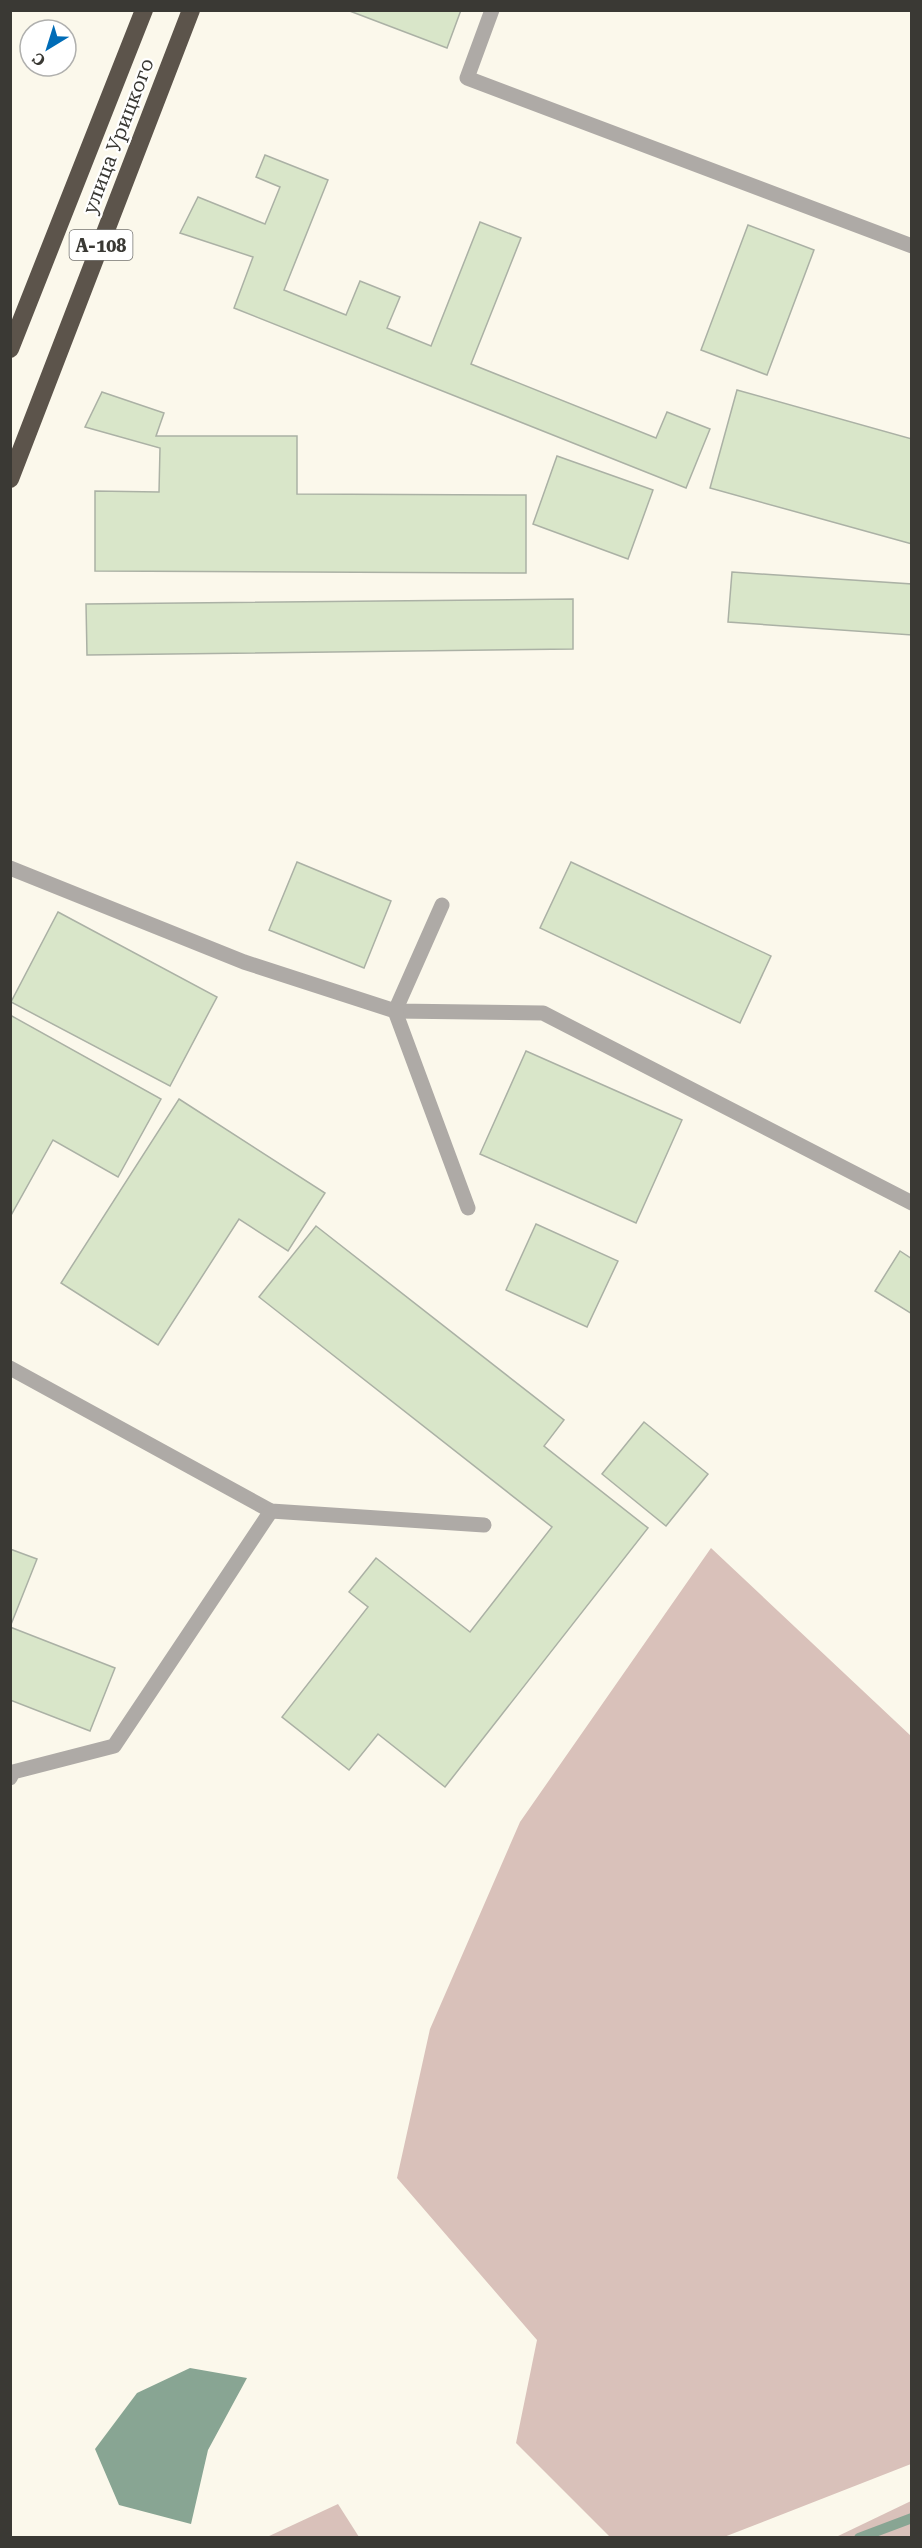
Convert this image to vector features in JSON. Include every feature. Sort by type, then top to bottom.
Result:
[{"type":"highway","name":"улица Урицкого","points":[[10,349],[144,10]]},
{"type":"highway","name":"улица Урицкого","points":[[10,479],[191,10]]},
{"type":"lane","points":[[492,10],[467,78],[912,246]]},
{"type":"lane","points":[[10,868],[244,962],[395,1011],[543,1013],[912,1203]]},
{"type":"lane","points":[[442,905],[395,1011],[468,1208]]},
{"type":"lane","points":[[10,1368],[271,1511],[484,1525]]},
{"type":"lane","points":[[10,1778],[13,1772],[114,1746],[271,1511]]},
{"type":"shaded area","points":[[711,1548],[911,1736],[911,2464],[724,2537],[610,2537],[516,2443],[537,2340],[397,2178],[430,2029],[520,1822]]},
{"type":"shaded area","points":[[190,2368],[247,2378],[208,2450],[191,2524],[119,2505],[95,2449],[137,2393]]},
{"type":"shaded area","points":[[911,2501],[911,2537],[836,2537]]},
{"type":"shaded area","points":[[338,2504],[359,2537],[267,2537]]},
{"type":"building","points":[[347,10],[461,10],[447,48]]},
{"type":"building","points":[[265,155],[328,180],[284,290],[346,315],[360,281],[400,297],[387,328],[431,346],[480,222],[521,238],[471,364],[656,438],[667,412],[710,429],[686,488],[234,308],[253,257],[180,233],[198,197],[265,224],[280,187],[256,177]]},
{"type":"building","points":[[748,225],[814,250],[767,375],[701,350]]},
{"type":"building","points":[[737,390],[912,439],[912,544],[710,488]]},
{"type":"building","points":[[102,392],[164,413],[156,436],[297,436],[297,494],[526,495],[526,573],[95,571],[95,491],[159,492],[160,448],[85,427]]},
{"type":"building","points":[[557,456],[653,490],[628,559],[533,524]]},
{"type":"building","points":[[732,572],[912,584],[912,635],[728,622]]},
{"type":"building","points":[[573,599],[573,649],[87,655],[86,604]]},
{"type":"building","points":[[297,862],[391,901],[364,968],[269,930]]},
{"type":"building","points":[[571,862],[771,956],[740,1023],[540,928]]},
{"type":"building","points":[[58,912],[217,997],[170,1086],[11,1002]]},
{"type":"building","points":[[10,1015],[161,1099],[118,1177],[53,1140],[10,1217]]},
{"type":"building","points":[[526,1051],[682,1120],[636,1223],[480,1154]]},
{"type":"building","points":[[179,1099],[325,1193],[288,1251],[239,1219],[158,1345],[61,1283]]},
{"type":"building","points":[[536,1224],[618,1261],[587,1327],[506,1290]]},
{"type":"building","points":[[316,1226],[564,1420],[544,1446],[648,1528],[445,1787],[378,1734],[349,1770],[282,1717],[368,1607],[349,1592],[376,1558],[470,1632],[552,1527],[259,1297]]},
{"type":"building","points":[[900,1251],[912,1259],[912,1314],[875,1291]]},
{"type":"building","points":[[644,1422],[708,1474],[666,1526],[602,1474]]},
{"type":"building","points":[[10,1549],[37,1559],[10,1627]]},
{"type":"building","points":[[10,1627],[115,1668],[90,1731],[10,1700]]},
{"type":"waterway","points":[[859,2538],[912,2518]]}]
